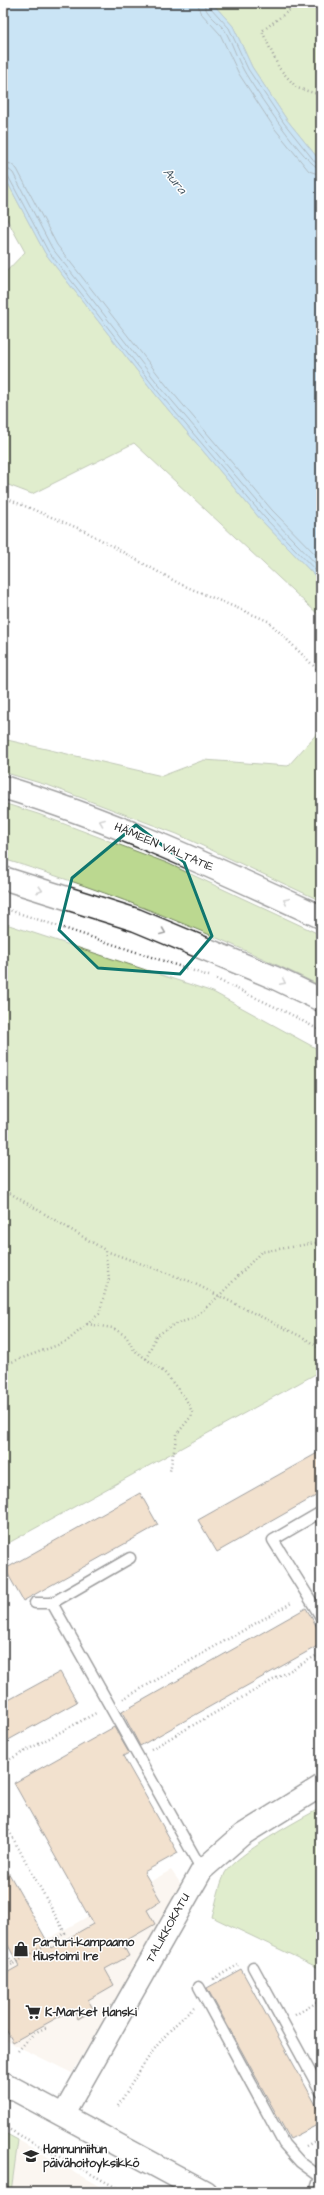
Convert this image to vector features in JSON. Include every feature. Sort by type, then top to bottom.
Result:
[{"type":"main road","name":"HÄMEEN VALTATIE","points":[[3,787],[85,815],[172,848],[321,917]]},
{"type":"main road","points":[[3,878],[136,920],[275,978],[321,1000]]},
{"type":"main road","points":[[3,2083],[205,2192]]},
{"type":"street","name":"TALIKKOKATU","points":[[63,2115],[202,1870],[242,1835],[321,1786]]},
{"type":"lane","points":[[321,1512],[273,1540],[321,1617]]},
{"type":"lane","points":[[35,1603],[52,1602],[130,1558]]},
{"type":"lane","points":[[52,1602],[202,1870]]},
{"type":"lane","points":[[249,1964],[321,2092]]},
{"type":"lane","points":[[198,1987],[284,2144],[300,2162],[320,2175],[315,2192]]},
{"type":"path","points":[[299,3],[262,31],[279,68],[297,88],[321,95]]},
{"type":"path","points":[[3,497],[85,531],[180,584],[268,621],[321,673]]},
{"type":"path","points":[[3,908],[210,976],[290,1014],[321,1031]]},
{"type":"path","points":[[3,1189],[105,1250],[189,1281],[304,1338],[321,1349]]},
{"type":"path","points":[[146,1359],[156,1336],[173,1325],[194,1318],[220,1296],[261,1252],[321,1242]]},
{"type":"path","points":[[3,1363],[10,1363],[66,1342],[99,1314],[109,1278],[105,1250]]},
{"type":"path","points":[[87,1324],[113,1328],[126,1336],[134,1350],[164,1372],[186,1399],[193,1414],[178,1434],[170,1471]]},
{"type":"path","points":[[3,1763],[110,1706],[307,1594]]},
{"type":"path","points":[[138,1756],[321,1653]]},
{"type":"path","points":[[3,1820],[65,1934],[3,1969]]},
{"type":"path","points":[[3,1948],[12,1964]]},
{"type":"path","points":[[198,1987],[249,1964]]},
{"type":"path","points":[[118,2106],[150,2054],[167,2031],[205,1999]]},
{"type":"path","points":[[302,2011],[321,2000]]},
{"type":"path","points":[[18,2051],[34,2033],[47,2026]]},
{"type":"path","points":[[3,2126],[124,2192]]},
{"type":"highlighted area","points":[[136,825],[184,862],[212,936],[180,974],[98,968],[59,930],[72,878]]},
{"type":"shaded area","points":[[171,1870],[183,1887],[72,2073],[3,2039],[3,1964]]},
{"type":"shaded area","name":"Hannunniitun päivähoitoyksikkö","points":[[18,2140],[109,2192],[11,2192]]},
{"type":"green space","points":[[212,3],[321,3],[321,162],[287,120],[252,67],[233,26]]},
{"type":"green space","points":[[3,174],[45,253],[156,395],[261,520],[321,582],[321,617],[134,443],[32,494],[3,483],[3,275],[25,252],[3,212]]},
{"type":"green space","points":[[321,729],[321,901],[177,834],[50,786],[3,772],[3,739],[162,776],[204,760],[288,766]]},
{"type":"green space","points":[[3,803],[38,814],[167,863],[321,935],[321,986],[244,950],[165,916],[84,886],[3,859]]},
{"type":"green space","points":[[3,923],[213,992],[321,1051],[321,1371],[3,1546]]},
{"type":"green space","points":[[321,1808],[321,1969],[212,1917],[223,1878],[231,1865],[254,1847]]},
{"type":"green space","points":[[3,2132],[18,2140],[11,2192],[3,2192]]},
{"type":"water","name":"Aura","points":[[3,3],[212,3],[233,26],[252,67],[287,120],[321,162],[321,582],[261,520],[156,395],[45,253],[3,174]]},
{"type":"building","points":[[321,1451],[321,1493],[217,1552],[198,1520]]},
{"type":"building","points":[[140,1493],[158,1525],[23,1601],[5,1569]]},
{"type":"building","points":[[306,1608],[321,1634],[321,1644],[140,1746],[122,1712]]},
{"type":"building","points":[[60,1672],[77,1702],[3,1743],[3,1703]]},
{"type":"building","points":[[114,1727],[129,1753],[123,1756],[178,1853],[144,1872],[161,1901],[147,1910],[155,1924],[122,1943],[129,1956],[105,1969],[114,1985],[88,2000],[94,2010],[78,2019],[73,2009],[13,2042],[3,2024],[3,1975],[19,1966],[3,1936],[3,1863],[51,1948],[93,1924],[14,1783]]},
{"type":"building","points":[[241,1969],[321,2114],[321,2123],[290,2139],[207,1988]]},
{"type":"place","name":"Parturi-kampaamo Hiustoimi Ire","points":[[21,1949]]},
{"type":"place","name":"K-Market Hanski","points":[[33,2012]]},
{"type":"place","name":"Hannunniitun päivähoitoyksikkö","points":[[31,2156]]}]
